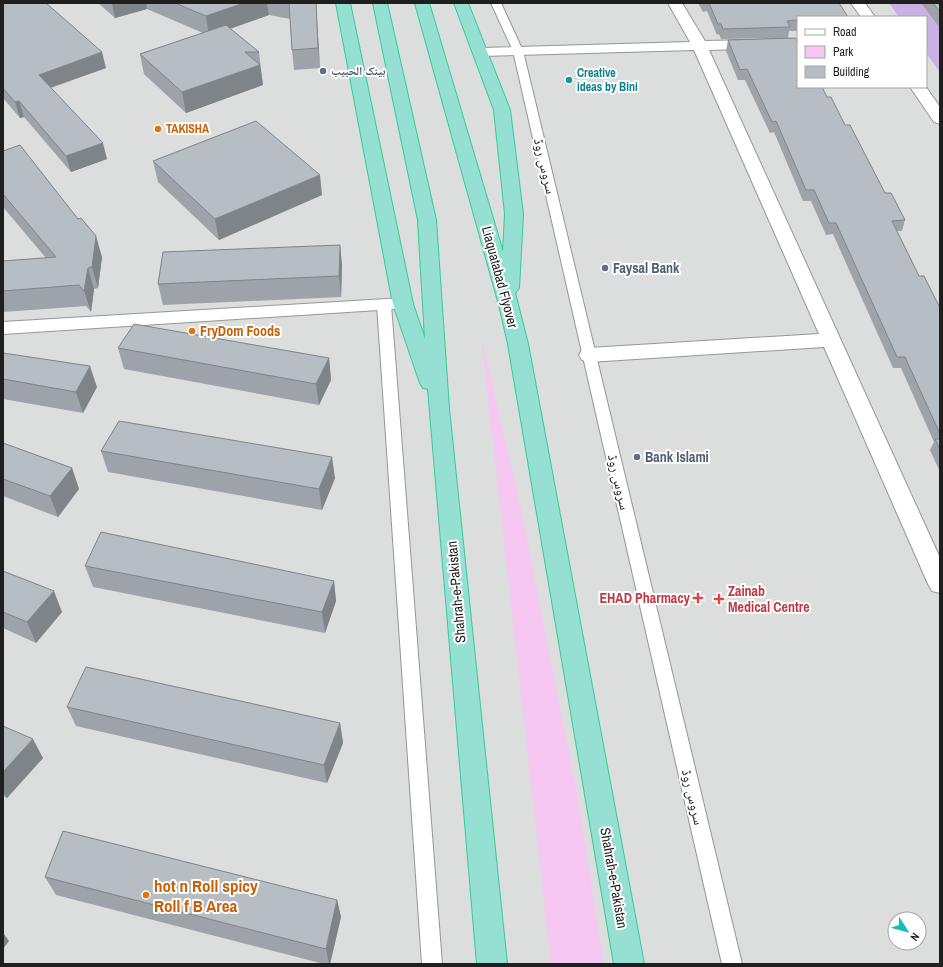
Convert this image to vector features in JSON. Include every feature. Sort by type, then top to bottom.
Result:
[{"type":"highway","points":[[343,3],[393,304],[439,408]]},
{"type":"highway","name":"Shahrah-e-Pakistan","points":[[380,3],[427,220],[439,408],[492,964]]},
{"type":"highway","name":"Liaquatabad Flyover","points":[[422,3],[509,305],[518,344]]},
{"type":"highway","points":[[462,3],[502,110],[514,214],[509,305]]},
{"type":"highway","name":"Shahrah-e-Pakistan","points":[[518,344],[629,964]]},
{"type":"street","points":[[675,3],[700,46],[831,340],[932,549],[940,584]]},
{"type":"street","points":[[858,3],[867,16]]},
{"type":"street","points":[[481,52],[797,43]]},
{"type":"street","points":[[919,88],[940,119]]},
{"type":"street","points":[[3,328],[393,304]]},
{"type":"street","points":[[589,354],[831,340]]},
{"type":"lane","name":"سروس روڈ","points":[[496,3],[518,51],[732,964]]},
{"type":"lane","points":[[393,304],[432,964]]},
{"type":"shaded area","points":[[3,3],[940,3],[940,964],[3,964]]},
{"type":"shaded area","points":[[889,3],[940,3],[940,72],[927,54],[927,16],[898,16]]},
{"type":"green space","points":[[481,335],[522,513],[577,795],[604,964],[551,964]]},
{"type":"building","points":[[3,3],[46,3],[102,52],[39,75],[103,143],[66,156],[19,101],[15,102],[3,88]]},
{"type":"building","points":[[175,3],[244,3],[206,16]]},
{"type":"building","points":[[289,3],[316,3],[318,48],[292,50]]},
{"type":"building","points":[[709,3],[839,3],[847,16],[797,16],[797,20],[787,21],[790,27],[723,29],[721,24],[718,24]]},
{"type":"building","points":[[933,3],[940,3],[940,12]]},
{"type":"building","points":[[226,25],[259,52],[245,52],[260,65],[182,92],[140,54]]},
{"type":"building","points":[[795,38],[797,41],[797,88],[822,88],[827,97],[831,97],[845,125],[850,125],[885,193],[891,193],[905,220],[892,221],[919,276],[924,276],[940,308],[940,434],[905,357],[897,357],[836,223],[829,223],[814,190],[806,190],[776,121],[772,122],[747,69],[740,70],[728,40]]},
{"type":"building","points":[[256,121],[320,175],[215,219],[153,161]]},
{"type":"building","points":[[20,145],[78,219],[81,218],[96,236],[92,267],[88,268],[84,291],[79,285],[3,291],[3,261],[56,257],[3,194],[3,151]]},
{"type":"building","points":[[340,245],[339,276],[158,284],[163,252]]},
{"type":"building","points":[[134,324],[329,358],[316,384],[118,348]]},
{"type":"building","points":[[3,353],[90,366],[76,392],[3,379]]},
{"type":"building","points":[[119,421],[332,457],[319,489],[101,451]]},
{"type":"building","points":[[935,439],[940,439],[940,450]]},
{"type":"building","points":[[3,443],[72,468],[50,496],[3,479]]},
{"type":"building","points":[[101,532],[334,581],[322,612],[85,566]]},
{"type":"building","points":[[3,571],[54,591],[27,622],[3,612]]},
{"type":"building","points":[[86,667],[340,723],[324,765],[67,707]]},
{"type":"building","points":[[3,726],[33,739],[3,772]]},
{"type":"building","points":[[63,831],[337,900],[326,949],[45,877]]},
{"type":"place","name":"بينک الحبيب","points":[[323,71]]},
{"type":"place","name":"Creative ideas by Bini","points":[[569,80]]},
{"type":"place","name":"TAKISHA","points":[[158,129]]},
{"type":"place","name":"Faysal Bank","points":[[605,268]]},
{"type":"place","name":"FryDom Foods","points":[[192,331]]},
{"type":"place","name":"Bank Islami","points":[[637,457]]},
{"type":"place","name":"EHAD Pharmacy","points":[[698,598]]},
{"type":"place","name":"Zainab Medical Centre","points":[[719,599]]},
{"type":"place","name":"hot n Roll spicy Roll f B Area","points":[[146,895]]}]
